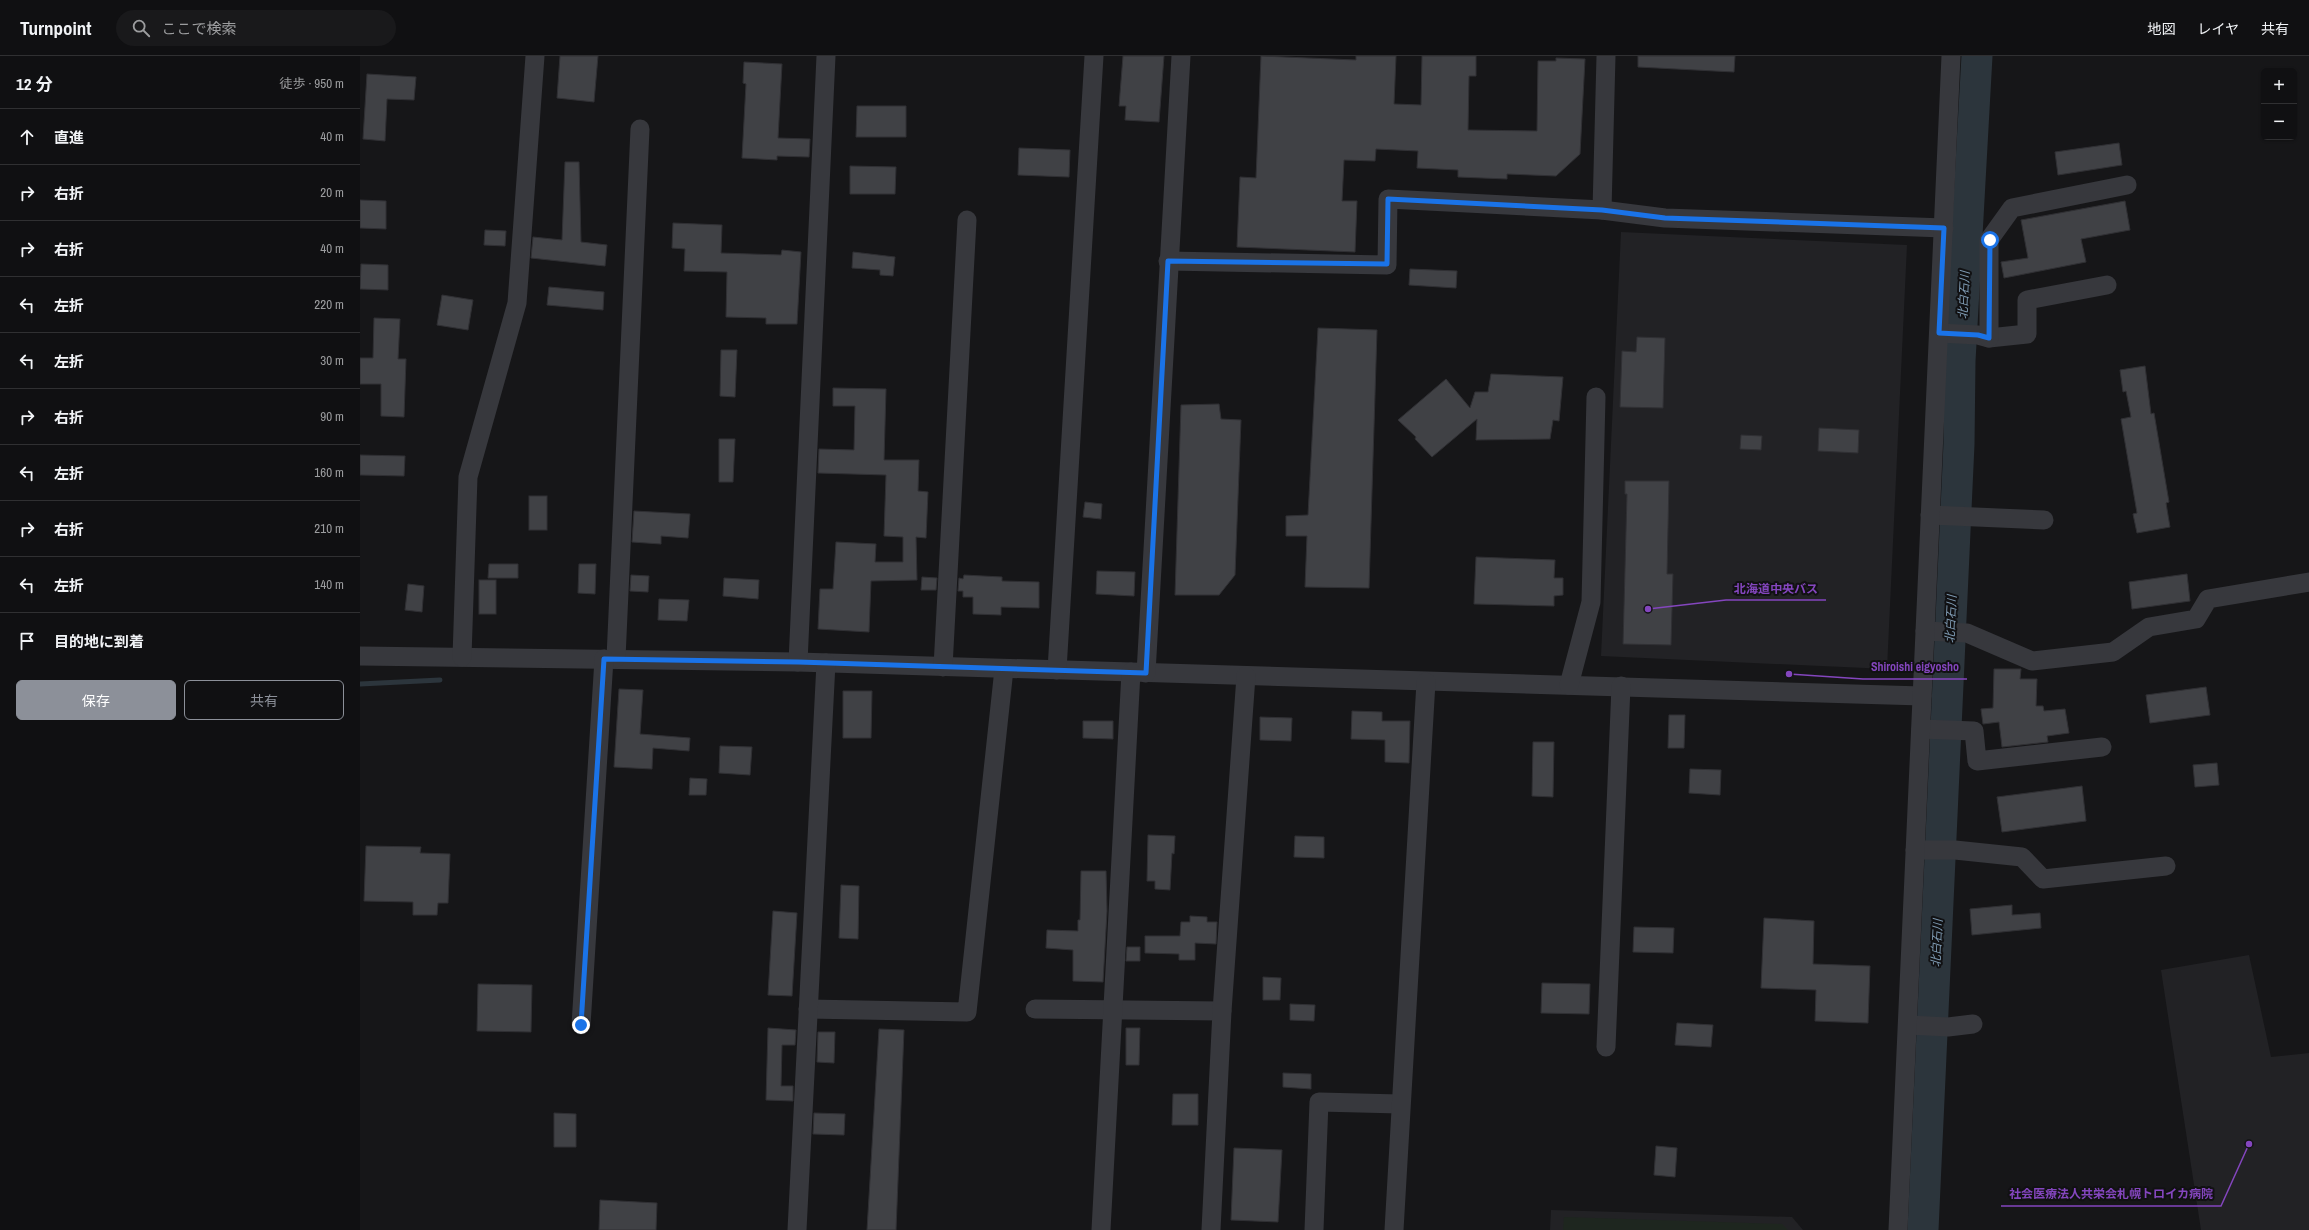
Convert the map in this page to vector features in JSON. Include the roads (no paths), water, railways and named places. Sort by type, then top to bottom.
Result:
[{"type":"street","points":[[462,657],[468,477],[517,303],[535,56]]},
{"type":"street","points":[[798,662],[826,56]]},
{"type":"street","points":[[1057,670],[1094,56]]},
{"type":"street","points":[[1101,1230],[1111,1009],[1138,672],[1168,261],[1180,56]]},
{"type":"street","points":[[1602,210],[1606,56]]},
{"type":"street","points":[[1898,1230],[1914,1025],[1920,850],[1927,729],[1922,696],[1931,632],[1944,333],[1944,228],[1951,56]]},
{"type":"street","points":[[581,1025],[610,658],[640,130]]},
{"type":"street","points":[[1983,336],[1990,240],[2012,208],[2127,185]]},
{"type":"street","points":[[1168,261],[1387,264],[1388,199],[1602,210],[1665,218],[1944,228]]},
{"type":"street","points":[[943,667],[967,220]]},
{"type":"street","points":[[1944,333],[1983,336],[2027,334],[2027,300],[2107,285]]},
{"type":"street","points":[[1569,685],[1590,602],[1596,397]]},
{"type":"street","points":[[1936,516],[2044,520]]},
{"type":"street","points":[[1931,632],[1967,633],[2032,662],[2113,652],[2149,627],[2196,619],[2208,599],[2309,582]]},
{"type":"street","points":[[360,656],[610,658],[798,662],[1922,696]]},
{"type":"street","points":[[797,1230],[826,663]]},
{"type":"street","points":[[808,1009],[967,1012],[1004,669]]},
{"type":"street","points":[[1211,1230],[1222,1011],[1246,676]]},
{"type":"street","points":[[1394,1230],[1400,1104],[1426,682]]},
{"type":"street","points":[[1606,1047],[1621,686]]},
{"type":"street","points":[[1927,729],[1974,731],[1977,761],[2102,747]]},
{"type":"street","points":[[1920,850],[1955,850],[2022,857],[2043,879],[2166,866]]},
{"type":"street","points":[[1036,1009],[1222,1011]]},
{"type":"street","points":[[1914,1025],[1948,1027],[1973,1024]]},
{"type":"street","points":[[1314,1230],[1319,1102],[1400,1104]]},
{"type":"waterway","name":"北白石川","points":[[1923,1230],[1959,444],[1960,361],[1977,56]]},
{"type":"waterway","points":[[360,684],[440,680]]},
{"type":"place","name":"北海道中央バス","points":[[1648,609]]},
{"type":"place","name":"Shiroishi eigyosho","points":[[1789,674]]},
{"type":"place","name":"社会医療法人共栄会札幌トロイカ病院","points":[[2249,1144]]}]
